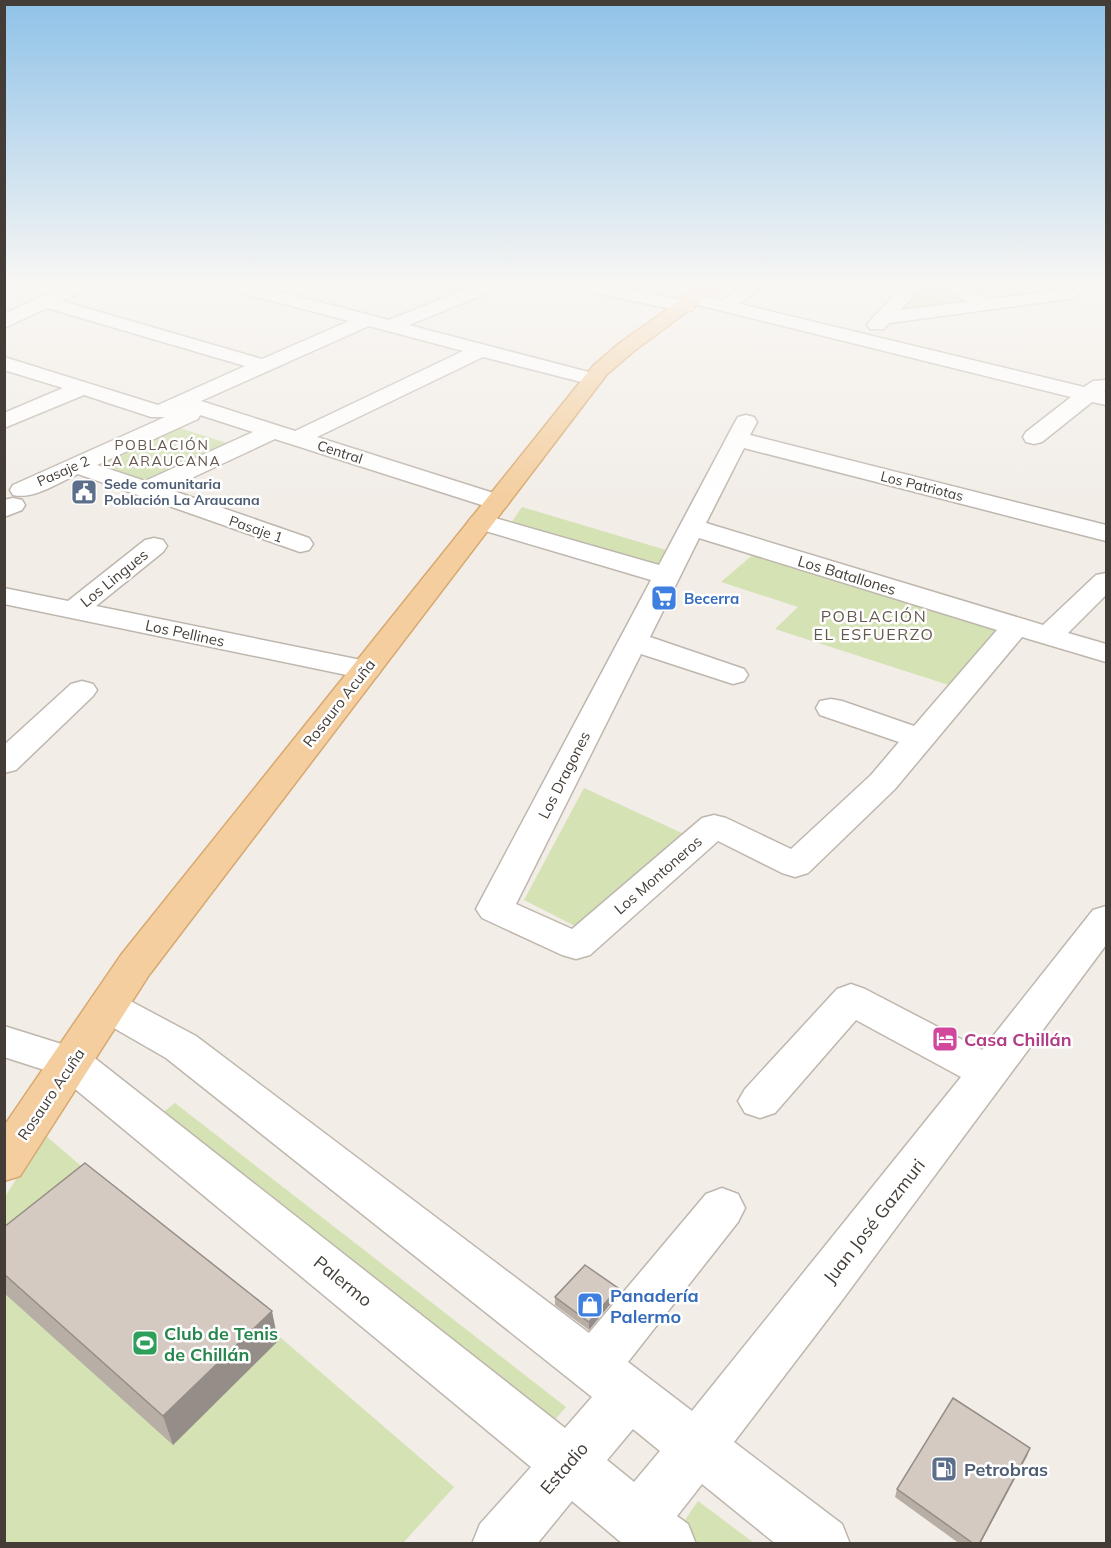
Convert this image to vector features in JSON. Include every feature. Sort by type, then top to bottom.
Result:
[{"type":"main road","name":"Rosauro Acuña","points":[[4,1163],[148,948],[593,379],[617,355]]},
{"type":"street","points":[[228,355],[265,366]]},
{"type":"street","points":[[4,363],[159,412],[193,405],[289,355]]},
{"type":"street","points":[[298,438],[470,355]]},
{"type":"street","points":[[501,355],[593,379]]},
{"type":"street","points":[[926,355],[1097,397]]},
{"type":"street","points":[[1034,437],[1097,397],[1107,380]]},
{"type":"street","points":[[4,421],[82,388]]},
{"type":"street","name":"Central","points":[[193,405],[497,501]]},
{"type":"street","name":"Pasaje 2","points":[[13,502],[76,465],[193,405]]},
{"type":"street","points":[[146,490],[273,430]]},
{"type":"street","name":"Los Dragones","points":[[495,909],[742,430]]},
{"type":"street","name":"Los Patriotas","points":[[742,430],[1107,533]]},
{"type":"street","name":"Pasaje 1","points":[[76,465],[300,544]]},
{"type":"street","points":[[481,522],[667,576]]},
{"type":"street","name":"Los Batallones","points":[[692,527],[1107,652]]},
{"type":"street","name":"Los Lingues","points":[[74,610],[154,546]]},
{"type":"street","points":[[1049,635],[1107,581]]},
{"type":"street","name":"Los Pellines","points":[[4,596],[366,670]]},
{"type":"street","name":"Los Montoneros","points":[[495,909],[576,946],[714,826],[795,865],[883,782],[1016,626]]},
{"type":"street","points":[[633,641],[733,675]]},
{"type":"street","points":[[7,759],[82,690]]},
{"type":"street","points":[[831,708],[920,739]]},
{"type":"street","name":"Juan José Gazmuri","points":[[653,1532],[698,1448],[1107,919]]},
{"type":"street","points":[[760,1101],[851,999],[989,1073]]},
{"type":"street","points":[[107,1006],[181,1047],[822,1544]]},
{"type":"street","name":"Palermo","points":[[4,1041],[72,1063],[653,1532]]},
{"type":"street","points":[[612,1380],[722,1208]]},
{"type":"street","name":"Estadio","points":[[500,1544],[568,1462],[612,1380]]},
{"type":"green space","points":[[176,427],[227,443],[144,483],[93,465]]},
{"type":"green space","points":[[522,507],[666,550],[657,566],[511,523]]},
{"type":"green space","points":[[756,552],[1006,628],[958,688],[775,629],[798,607],[721,582]]},
{"type":"green space","points":[[584,788],[684,834],[581,929],[524,900]]},
{"type":"green space","points":[[175,1103],[566,1407],[539,1438],[147,1125]]},
{"type":"green space","name":"Club de Tenis de Chillán","points":[[45,1135],[454,1487],[403,1543],[5,1543],[4,1198]]},
{"type":"green space","points":[[698,1501],[754,1543],[678,1543],[672,1539]]},
{"type":"building","points":[[85,1163],[272,1311],[163,1416],[4,1274],[4,1227]]},
{"type":"building","points":[[585,1265],[618,1288],[589,1322],[555,1297]]},
{"type":"building","points":[[953,1398],[1030,1448],[979,1544],[974,1544],[897,1489]]},
{"type":"place","name":"Sede comunitaria Población La Araucana","points":[[84,492]]},
{"type":"place","name":"Becerra","points":[[664,598]]},
{"type":"place","name":"Casa Chillán","points":[[945,1039]]},
{"type":"place","name":"Panadería Palermo","points":[[590,1305]]},
{"type":"place","name":"Club de Tenis de Chillán","points":[[145,1343]]},
{"type":"place","name":"Petrobras","points":[[944,1469]]},
{"type":"district","name":"POBLACIÓN LA ARAUCANA","points":[[162,454]]},
{"type":"district","name":"POBLACIÓN EL ESFUERZO","points":[[874,625]]}]
